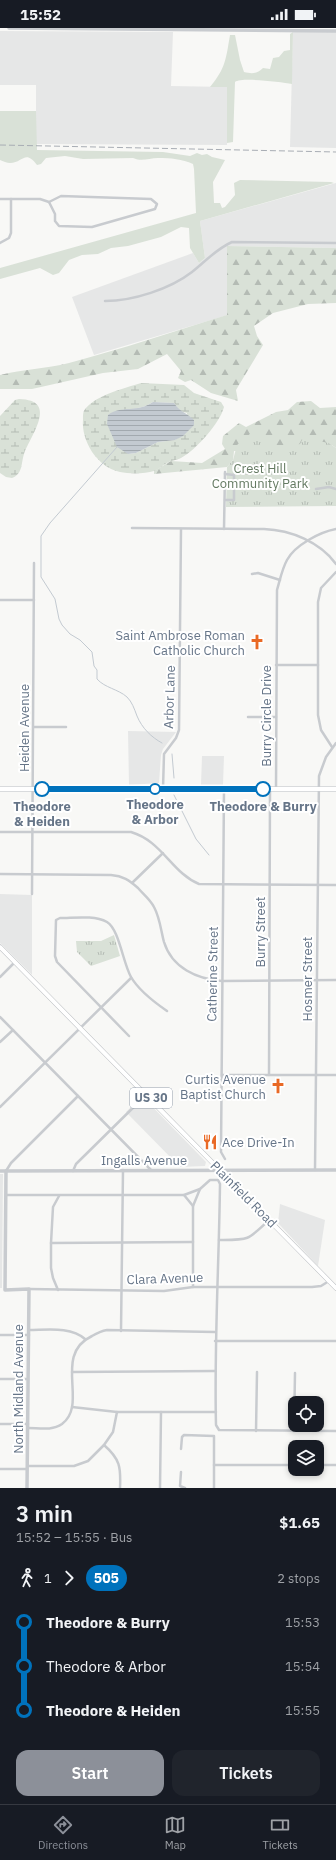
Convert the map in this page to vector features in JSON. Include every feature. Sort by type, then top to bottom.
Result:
[{"type":"main road","points":[[0,789],[336,789]]},
{"type":"main road","name":"Plainfield Road","points":[[0,947],[147,1094],[336,1288]]},
{"type":"street","points":[[9,28],[336,31]]},
{"type":"street","points":[[0,199],[40,199],[49,202],[61,196],[151,198],[157,204],[155,209],[92,226],[60,226],[55,221],[55,214],[49,202]]},
{"type":"street","points":[[0,243],[9,238],[11,233],[11,199]]},
{"type":"street","points":[[105,301],[125,300],[161,288],[192,272],[218,249],[232,242],[336,243]]},
{"type":"street","points":[[224,500],[234,500],[234,474],[225,473],[224,500],[224,529]]},
{"type":"street","points":[[316,488],[329,487],[336,489]]},
{"type":"street","points":[[132,528],[283,530],[309,541],[331,558],[336,564]]},
{"type":"street","name":"Arbor Lane","points":[[163,789],[164,754],[180,730],[181,528]]},
{"type":"street","name":"Burry Circle Drive","points":[[276,789],[276,598],[280,580],[289,557],[300,547],[324,532],[336,529]]},
{"type":"street","name":"Heiden Avenue","points":[[32,894],[34,564]]},
{"type":"street","points":[[332,747],[324,735],[318,720],[319,595],[323,585],[336,572]]},
{"type":"street","points":[[252,574],[258,573],[280,580]]},
{"type":"street","points":[[0,600],[34,600]]},
{"type":"street","points":[[276,665],[318,665]]},
{"type":"street","points":[[248,717],[276,718]]},
{"type":"street","points":[[34,727],[66,727]]},
{"type":"street","name":"Hosmer Street","points":[[315,1170],[319,789],[321,766],[336,743]]},
{"type":"street","name":"Catherine Street","points":[[224,789],[221,1152],[225,1159]]},
{"type":"street","name":"Burry Street","points":[[269,1075],[270,789]]},
{"type":"street","points":[[0,832],[130,832],[149,840],[193,882],[199,884],[336,885]]},
{"type":"street","points":[[132,883],[163,853]]},
{"type":"street","points":[[0,874],[118,876],[125,878],[132,883],[154,906],[164,944],[175,962],[195,976],[208,980],[222,981],[336,980]]},
{"type":"street","points":[[129,1036],[57,962],[55,956],[56,920],[60,918],[98,919],[106,921],[112,925],[116,931],[123,960],[131,978],[146,996],[167,1011]]},
{"type":"street","points":[[0,977],[15,962]]},
{"type":"street","points":[[0,1107],[45,1062],[81,1029],[131,978]]},
{"type":"street","points":[[0,1017],[151,1170]]},
{"type":"street","points":[[0,1042],[13,1030]]},
{"type":"street","points":[[222,1075],[336,1075]]},
{"type":"street","points":[[73,1171],[76,1164],[147,1094]]},
{"type":"street","points":[[6,1290],[6,1171],[11,1163],[78,1096]]},
{"type":"street","points":[[121,1331],[123,1170]]},
{"type":"street","name":"Ingalls Avenue","points":[[0,1171],[336,1170]]},
{"type":"street","points":[[6,1195],[184,1195],[200,1189],[214,1179],[218,1180],[220,1184],[218,1287],[215,1332],[216,1425],[219,1430],[288,1431]]},
{"type":"street","points":[[193,1286],[193,1206],[200,1189]]},
{"type":"street","points":[[184,1195],[193,1206]]},
{"type":"street","points":[[58,1290],[52,1278],[51,1242],[53,1207],[59,1196]]},
{"type":"street","points":[[219,1240],[243,1240],[250,1238],[270,1220]]},
{"type":"street","points":[[51,1242],[193,1242]]},
{"type":"street","name":"Clara Avenue","points":[[0,1290],[164,1290],[193,1286],[312,1287],[321,1286],[329,1281]]},
{"type":"street","name":"North Midland Avenue","points":[[28,1488],[29,1289]]},
{"type":"street","points":[[0,1335],[29,1332],[71,1331],[80,1334],[85,1339]]},
{"type":"street","points":[[0,1424],[50,1428],[62,1424],[67,1418],[72,1407],[72,1372],[75,1354],[85,1339],[102,1331],[215,1332]]},
{"type":"street","points":[[215,1341],[336,1341]]},
{"type":"street","points":[[72,1372],[215,1371]]},
{"type":"street","points":[[256,1431],[257,1372]]},
{"type":"street","points":[[295,1373],[295,1396]]},
{"type":"street","points":[[0,1380],[28,1379]]},
{"type":"street","points":[[72,1407],[117,1412],[216,1412]]},
{"type":"street","points":[[0,1469],[65,1467],[80,1465],[88,1462],[104,1445],[113,1432],[117,1412]]},
{"type":"street","points":[[160,1488],[161,1412]]},
{"type":"street","points":[[324,1431],[336,1431]]},
{"type":"street","points":[[181,1449],[182,1436],[214,1436],[214,1488]]},
{"type":"street","points":[[104,1445],[118,1460],[120,1470],[120,1488]]},
{"type":"street","points":[[324,1465],[336,1464]]},
{"type":"street","points":[[214,1465],[288,1465]]},
{"type":"street","points":[[181,1472],[180,1486],[185,1488]]},
{"type":"shaded area","points":[[0,31],[173,32],[171,86],[227,87],[227,145],[36,144],[36,85],[0,85]]},
{"type":"shaded area","points":[[293,32],[336,32],[336,148],[290,147]]},
{"type":"shaded area","points":[[336,183],[336,248],[227,246],[228,315],[94,355],[72,297],[193,253],[199,263],[205,258],[200,221]]},
{"type":"shaded area","points":[[153,402],[174,403],[179,409],[194,420],[194,425],[183,436],[175,440],[158,442],[136,453],[128,454],[117,447],[107,424],[108,415],[118,410],[141,407]]},
{"type":"shaded area","points":[[128,731],[176,732],[163,749],[161,755],[159,783],[129,785]]},
{"type":"shaded area","points":[[202,756],[224,756],[223,785],[201,785]]},
{"type":"shaded area","points":[[0,894],[32,895],[32,975],[0,943]]},
{"type":"shaded area","points":[[142,1096],[206,1162],[205,1166],[180,1167],[126,1112]]},
{"type":"shaded area","points":[[0,1174],[3,1174],[2,1288],[0,1288]]},
{"type":"shaded area","points":[[280,1204],[325,1220],[318,1266],[278,1223]]},
{"type":"green space","points":[[293,32],[292,84],[253,80],[235,82],[233,142],[227,143],[227,87],[210,87],[222,68],[226,57],[230,35],[235,35],[244,72],[252,73],[263,68],[270,69],[273,58],[279,57],[284,51],[290,50],[290,34]]},
{"type":"green space","points":[[0,111],[36,111],[37,150],[163,152],[190,156],[197,153],[202,155],[207,154],[212,157],[225,160],[213,182],[214,203],[220,203],[222,208],[225,207],[235,195],[234,183],[240,180],[334,183],[200,221],[205,258],[199,263],[190,248],[189,228],[181,227],[161,237],[128,246],[111,248],[98,254],[82,255],[69,260],[59,273],[53,275],[40,268],[0,279],[0,268],[196,213],[193,164],[185,161],[163,158],[142,160],[133,158],[83,159],[65,156],[46,158],[41,164],[37,165],[33,160],[27,157],[10,163],[0,160]]},
{"type":"green space","points":[[227,246],[336,248],[336,303],[308,304],[273,313],[254,326],[257,336],[263,345],[236,390],[238,401],[211,393],[191,380],[185,382],[178,378],[181,371],[167,354],[138,369],[103,373],[32,389],[0,389],[0,375],[69,363],[227,315]]},
{"type":"green space","points":[[141,383],[184,385],[194,393],[221,402],[224,407],[218,421],[207,436],[181,458],[169,462],[150,472],[120,472],[104,465],[92,452],[85,436],[83,427],[83,413],[91,403],[97,399],[112,392]],"holes":[[[153,402],[174,403],[180,411],[187,413],[188,430],[175,440],[158,442],[136,453],[128,454],[112,413],[143,407]]]},
{"type":"green space","points":[[19,399],[31,401],[38,405],[40,412],[36,429],[24,454],[20,471],[12,478],[6,477],[0,473],[0,416],[15,400]]},
{"type":"green space","points":[[311,401],[320,408],[336,407],[336,448],[329,443],[301,451],[234,451],[233,460],[227,467],[154,474],[154,471],[171,461],[202,463],[225,449],[222,444],[223,436],[239,423],[246,427],[276,412],[288,410],[297,402]]},
{"type":"green space","name":"Crest Hill Community Park","points":[[251,433],[269,444],[279,447],[300,444],[303,438],[329,443],[336,448],[336,506],[226,507],[227,467],[233,460],[237,445]]},
{"type":"green space","points":[[114,935],[120,956],[91,966],[77,952],[76,941],[101,941]]},
{"type":"waterway","points":[[117,447],[50,523],[41,536],[41,577],[55,599],[59,619],[62,625],[70,634],[80,640],[92,652],[94,666],[97,670],[97,679],[127,697],[132,703],[144,728],[154,738],[162,743]]},
{"type":"waterway","points":[[172,754],[174,778]]},
{"type":"waterway","points":[[174,795],[196,839],[209,855]]},
{"type":"railway","points":[[0,145],[336,152]]},
{"type":"bus line","name":"505","points":[[42,789],[263,789]]},
{"type":"place","name":"Saint Ambrose Roman Catholic Church","points":[[257,642]]},
{"type":"place","name":"Theodore & Heiden","points":[[42,789]]},
{"type":"place","name":"Theodore & Arbor","points":[[155,789]]},
{"type":"place","name":"Theodore & Burry","points":[[263,789]]},
{"type":"place","name":"Curtis Avenue Baptist Church","points":[[278,1086]]},
{"type":"place","name":"Ace Drive-In","points":[[210,1142]]}]
